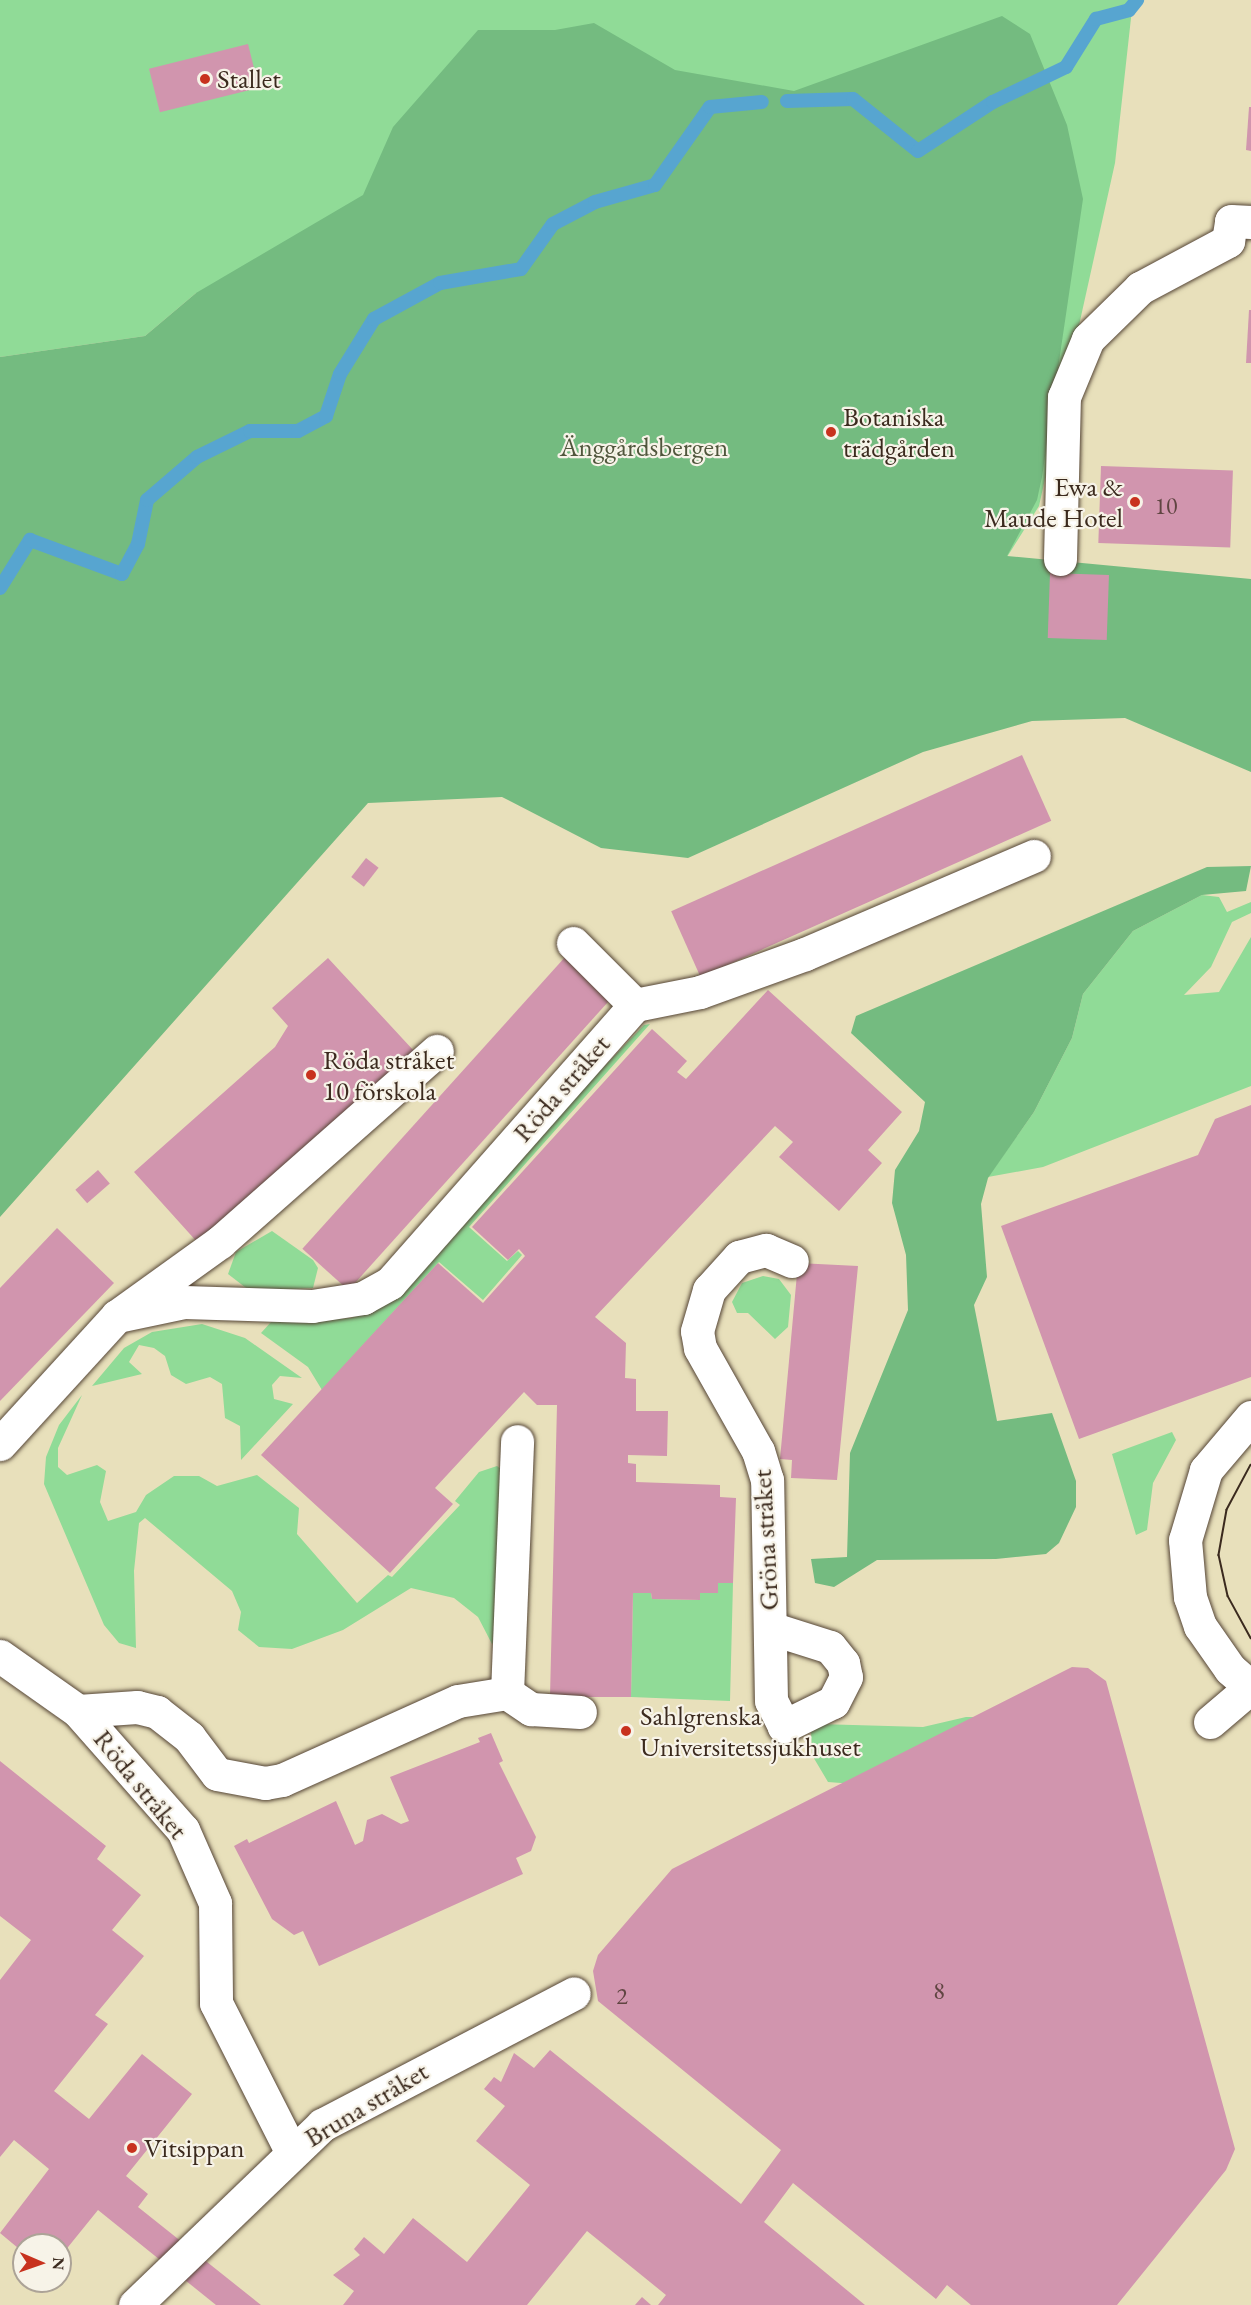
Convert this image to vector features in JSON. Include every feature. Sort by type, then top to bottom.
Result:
[{"type":"street","points":[[1060,559],[1064,397],[1088,339],[1140,288],[1228,241],[1231,221],[1251,222]]},
{"type":"street","points":[[573,943],[634,1005],[700,992],[805,954],[1035,856]]},
{"type":"street","name":"Röda stråket","points":[[117,1316],[184,1302],[336,1305],[390,1282],[634,1005]]},
{"type":"street","points":[[0,1444],[117,1316],[220,1242],[437,1051]]},
{"type":"street","name":"Gröna stråket","points":[[770,1628],[830,1647],[843,1663],[846,1677],[833,1702],[784,1726],[771,1701],[767,1480],[758,1451],[700,1348],[697,1331],[709,1290],[739,1257],[766,1250],[792,1261]]},
{"type":"street","points":[[1210,1722],[1251,1687],[1230,1669],[1200,1626],[1190,1597],[1185,1540],[1206,1470],[1251,1417]]},
{"type":"street","points":[[507,1693],[517,1442]]},
{"type":"street","name":"Röda stråket","points":[[0,1656],[78,1711],[154,1794],[183,1830],[206,1876],[219,1929],[216,2003],[291,2151]]},
{"type":"street","points":[[78,1711],[137,1707],[157,1712],[189,1737],[217,1774],[265,1783],[282,1780],[458,1701],[507,1693],[531,1709],[580,1712]]},
{"type":"street","name":"Bruna stråket","points":[[135,2305],[291,2151],[322,2125],[380,2092],[574,1993]]},
{"type":"green space","name":"Botaniska trädgården","points":[[0,0],[1133,0],[1115,163],[1039,506],[1007,557],[196,293],[145,336],[0,357]]},
{"type":"green space","name":"Änggårdsbergen","points":[[1002,16],[1030,34],[1067,125],[1083,199],[1042,477],[1037,500],[1007,556],[1251,579],[1251,772],[1125,718],[1032,721],[923,752],[688,858],[601,848],[502,797],[368,803],[0,1217],[0,357],[145,336],[196,293],[363,195],[393,127],[478,30],[555,30],[594,23],[675,70],[794,91]]},
{"type":"green space","points":[[1251,866],[1246,891],[1202,895],[1133,931],[1083,994],[1072,1038],[1034,1112],[988,1178],[981,1204],[987,1277],[974,1305],[997,1421],[1052,1413],[1076,1481],[1076,1507],[1059,1543],[1046,1554],[996,1559],[877,1560],[834,1587],[815,1583],[811,1559],[847,1557],[850,1453],[908,1310],[906,1255],[892,1203],[895,1170],[919,1131],[925,1102],[851,1033],[856,1016],[1207,867]]},
{"type":"green space","points":[[1202,895],[1219,897],[1227,912],[1251,902],[1251,913],[1232,922],[1211,967],[1184,995],[1219,992],[1251,937],[1251,1086],[1043,1167],[988,1177],[1034,1112],[1072,1038],[1083,994],[1133,931]]},
{"type":"green space","points":[[650,1024],[469,1227],[507,1261],[518,1251],[522,1255],[483,1300],[439,1262],[322,1390],[308,1367],[261,1333],[271,1322],[351,1318],[387,1302],[534,1140],[644,1025]]},
{"type":"green space","points":[[272,1231],[313,1260],[318,1268],[313,1288],[250,1291],[228,1274],[236,1252]]},
{"type":"green space","points":[[763,1276],[779,1279],[791,1295],[788,1327],[775,1339],[748,1313],[737,1313],[732,1302],[742,1283]]},
{"type":"green space","points":[[202,1324],[245,1338],[302,1378],[280,1376],[272,1385],[274,1399],[293,1404],[241,1460],[240,1426],[225,1418],[222,1384],[210,1377],[186,1384],[171,1375],[165,1356],[154,1348],[139,1345],[129,1362],[142,1374],[92,1386],[124,1348],[152,1332]]},
{"type":"green space","points":[[82,1395],[58,1448],[58,1467],[67,1475],[97,1465],[106,1471],[100,1502],[108,1521],[136,1512],[146,1495],[174,1476],[199,1476],[217,1486],[257,1475],[299,1508],[297,1534],[357,1603],[388,1575],[392,1577],[460,1505],[455,1501],[479,1472],[497,1466],[501,1469],[500,1630],[492,1644],[478,1617],[454,1598],[411,1588],[343,1630],[292,1649],[259,1647],[238,1630],[241,1612],[232,1591],[145,1518],[139,1523],[134,1571],[136,1648],[119,1643],[104,1625],[44,1484],[46,1457],[59,1425]]},
{"type":"green space","points":[[1172,1432],[1176,1440],[1153,1483],[1147,1530],[1136,1535],[1112,1454]]},
{"type":"green space","points":[[718,1583],[733,1583],[730,1701],[631,1697],[633,1593],[651,1593],[652,1599],[699,1600],[700,1593],[718,1593]]},
{"type":"green space","points":[[966,1717],[1005,1717],[854,1784],[828,1782],[812,1755],[811,1731],[818,1724],[923,1727]]},
{"type":"building","name":"Stallet","points":[[248,44],[259,88],[160,112],[149,69]]},
{"type":"building","points":[[1249,107],[1251,107],[1251,151],[1246,150]]},
{"type":"building","points":[[1249,310],[1251,310],[1251,363],[1246,363]]},
{"type":"building","points":[[1101,466],[1233,471],[1230,548],[1098,543]]},
{"type":"building","points":[[1050,573],[1109,575],[1107,640],[1048,638]]},
{"type":"building","points":[[1022,755],[1051,821],[700,977],[671,911]]},
{"type":"building","points":[[366,858],[379,868],[364,887],[351,877]]},
{"type":"building","points":[[566,956],[612,997],[348,1290],[302,1249]]},
{"type":"building","points":[[328,958],[414,1051],[198,1243],[134,1172],[275,1047],[288,1026],[272,1008]]},
{"type":"building","points":[[768,990],[902,1112],[868,1150],[882,1163],[839,1211],[779,1157],[793,1142],[775,1126],[595,1317],[626,1343],[625,1378],[636,1379],[636,1411],[668,1411],[667,1456],[628,1455],[628,1463],[636,1464],[636,1482],[720,1485],[720,1497],[736,1498],[733,1583],[718,1583],[718,1593],[700,1593],[700,1600],[652,1599],[651,1593],[633,1593],[631,1697],[550,1697],[557,1405],[537,1405],[524,1392],[435,1488],[453,1504],[390,1573],[261,1455],[438,1263],[483,1303],[525,1256],[519,1249],[508,1260],[472,1227],[652,1029],[687,1061],[677,1072],[686,1079]]},
{"type":"building","points":[[1251,1105],[1251,1377],[1079,1439],[1001,1226],[1198,1155],[1215,1119]]},
{"type":"building","points":[[98,1170],[110,1184],[87,1203],[75,1190]]},
{"type":"building","points":[[57,1228],[114,1283],[0,1401],[0,1288]]},
{"type":"building","points":[[798,1263],[858,1266],[837,1480],[791,1478],[792,1460],[780,1459]]},
{"type":"building","points":[[1072,1667],[1088,1668],[1106,1681],[1235,2149],[1226,2170],[1117,2305],[971,2305],[947,2285],[936,2299],[793,2183],[764,2222],[865,2305],[658,2305],[666,2295],[587,2231],[527,2305],[343,2305],[354,2291],[333,2275],[360,2255],[354,2249],[364,2237],[384,2254],[413,2218],[467,2262],[530,2185],[476,2141],[505,2106],[484,2089],[494,2077],[501,2082],[514,2053],[534,2068],[550,2050],[741,2204],[781,2150],[598,2001],[593,1971],[598,1955],[672,1869]]},
{"type":"building","points":[[491,1733],[503,1761],[499,1763],[536,1837],[531,1851],[516,1858],[523,1874],[319,1966],[303,1931],[294,1935],[272,1919],[234,1846],[247,1839],[249,1843],[336,1801],[355,1845],[363,1841],[367,1820],[382,1814],[401,1824],[409,1821],[390,1777],[480,1742],[478,1738]]},
{"type":"building","points":[[0,1761],[106,1846],[97,1859],[141,1895],[112,1930],[144,1956],[95,2015],[108,2024],[54,2091],[89,2119],[142,2054],[192,2094],[126,2176],[148,2194],[138,2207],[261,2305],[216,2305],[98,2210],[72,2242],[72,2233],[12,2233],[12,2243],[0,2233],[49,2169],[14,2140],[0,2157],[0,1980],[31,1940],[0,1916]]},
{"type":"building","points":[[642,2297],[651,2305],[635,2305]]},
{"type":"waterway","points":[[787,101],[853,99],[918,151],[993,102],[1066,67],[1096,19],[1129,10],[1137,0]]},
{"type":"waterway","points":[[0,588],[30,540],[122,574],[138,544],[147,500],[197,457],[250,431],[298,431],[326,416],[340,374],[374,319],[440,283],[521,269],[553,224],[595,202],[655,185],[710,107],[762,102]]},
{"type":"tram line","points":[[1251,1465],[1227,1510],[1219,1555],[1228,1596],[1251,1638]]},
{"type":"place","name":"Stallet","points":[[205,79]]},
{"type":"place","name":"Botaniska trädgården","points":[[831,432]]},
{"type":"place","name":"Ewa & Maude Hotel","points":[[1135,502]]},
{"type":"place","name":"Röda stråket 10 förskola","points":[[311,1075]]},
{"type":"place","name":"Sahlgrenska Universitetssjukhuset","points":[[626,1731]]},
{"type":"place","name":"Vitsippan","points":[[132,2148]]}]
